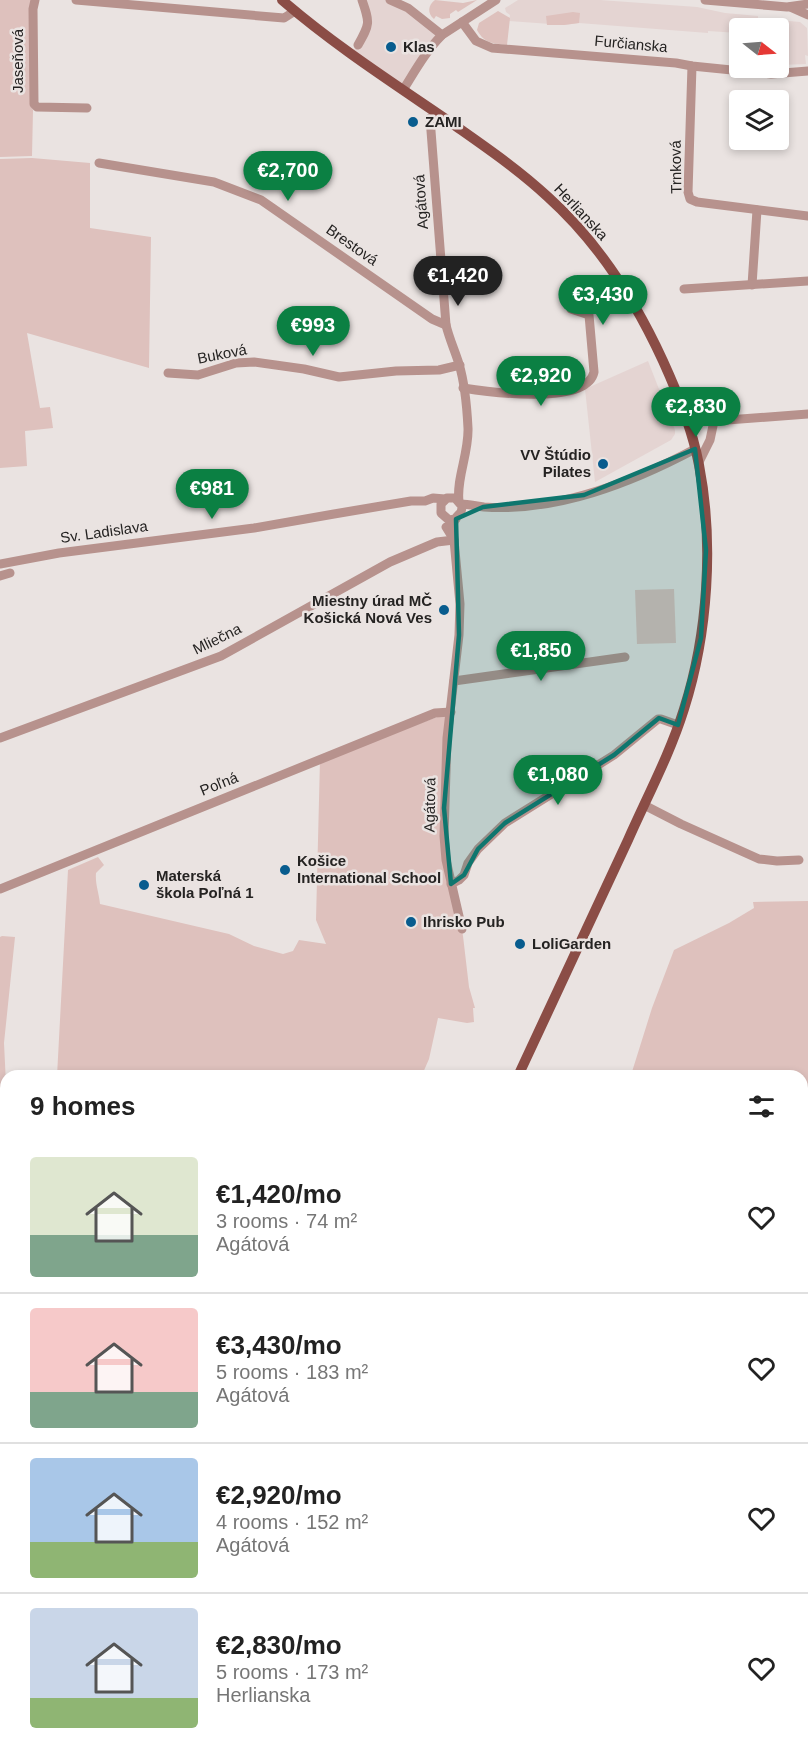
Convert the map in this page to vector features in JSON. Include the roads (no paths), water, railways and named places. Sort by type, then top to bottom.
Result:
[{"type":"main road","name":"Herlianska","points":[[282,0],[351,54],[517,171],[550,199],[579,229],[604,259],[644,321],[682,403],[699,462],[704,493],[706,592],[701,639],[693,677],[678,725],[644,805],[521,1070]]},
{"type":"street","name":"Jaseňová","points":[[35,0],[33,9],[33,104],[37,107],[87,108]]},
{"type":"street","points":[[76,0],[284,18],[295,12]]},
{"type":"street","points":[[358,45],[368,26],[362,0]]},
{"type":"street","points":[[390,0],[408,8],[442,35]]},
{"type":"street","points":[[403,90],[420,62],[442,35],[496,0]]},
{"type":"street","points":[[705,0],[788,7],[806,5]]},
{"type":"street","points":[[788,7],[808,15]]},
{"type":"street","name":"Furčianska","points":[[462,22],[476,40],[492,48],[676,63],[771,74],[808,71]]},
{"type":"street","name":"Trnková","points":[[692,66],[690,199],[698,202],[808,216]]},
{"type":"street","name":"Agátová","points":[[430,118],[446,324],[460,365],[468,429],[467,455],[454,500]]},
{"type":"street","name":"Brestová","points":[[99,163],[214,182],[261,200],[432,319],[446,324]]},
{"type":"street","points":[[752,285],[757,210]]},
{"type":"street","points":[[684,289],[808,281]]},
{"type":"street","points":[[464,388],[508,393],[547,394],[566,392],[588,382],[594,372],[589,315],[572,309]]},
{"type":"street","name":"Buková","points":[[168,372],[198,375],[236,363],[254,362],[339,377],[357,377],[396,371],[439,370],[460,365]]},
{"type":"street","points":[[682,403],[699,409],[714,421],[808,414]]},
{"type":"street","points":[[699,462],[710,440],[714,421]]},
{"type":"street","points":[[425,501],[449,520],[483,507],[525,506],[584,495],[665,464],[695,449]]},
{"type":"street","name":"Sv. Ladislava","points":[[0,564],[71,552],[254,528],[433,498],[483,507]]},
{"type":"street","points":[[454,540],[446,527],[441,504],[454,500],[462,511],[458,517]]},
{"type":"street","name":"Agátová","points":[[458,517],[454,526],[454,540],[460,604],[459,635],[446,771],[444,836],[446,860],[462,929]]},
{"type":"street","points":[[437,542],[446,527]]},
{"type":"street","name":"Mliečna","points":[[0,738],[221,656],[390,562],[437,542],[454,540]]},
{"type":"street","points":[[454,681],[625,657]]},
{"type":"street","name":"Poľná","points":[[0,889],[435,713],[451,712]]},
{"type":"street","points":[[451,884],[464,875],[468,863],[478,849],[506,823],[614,755],[658,719],[661,718],[678,725]]},
{"type":"street","points":[[644,805],[759,859],[800,860]]},
{"type":"place","name":"Klas","points":[[391,47]]},
{"type":"place","name":"ZAMI","points":[[413,122]]},
{"type":"place","name":"VV Štúdio Pilates","points":[[603,464]]},
{"type":"place","name":"Miestny úrad MČ Košická Nová Ves","points":[[444,610]]},
{"type":"place","name":"Košice International School","points":[[285,870]]},
{"type":"place","name":"Materská škola Poľná 1","points":[[144,885]]},
{"type":"place","name":"Ihrisko Pub","points":[[411,922]]},
{"type":"place","name":"LoliGarden","points":[[520,944]]}]
